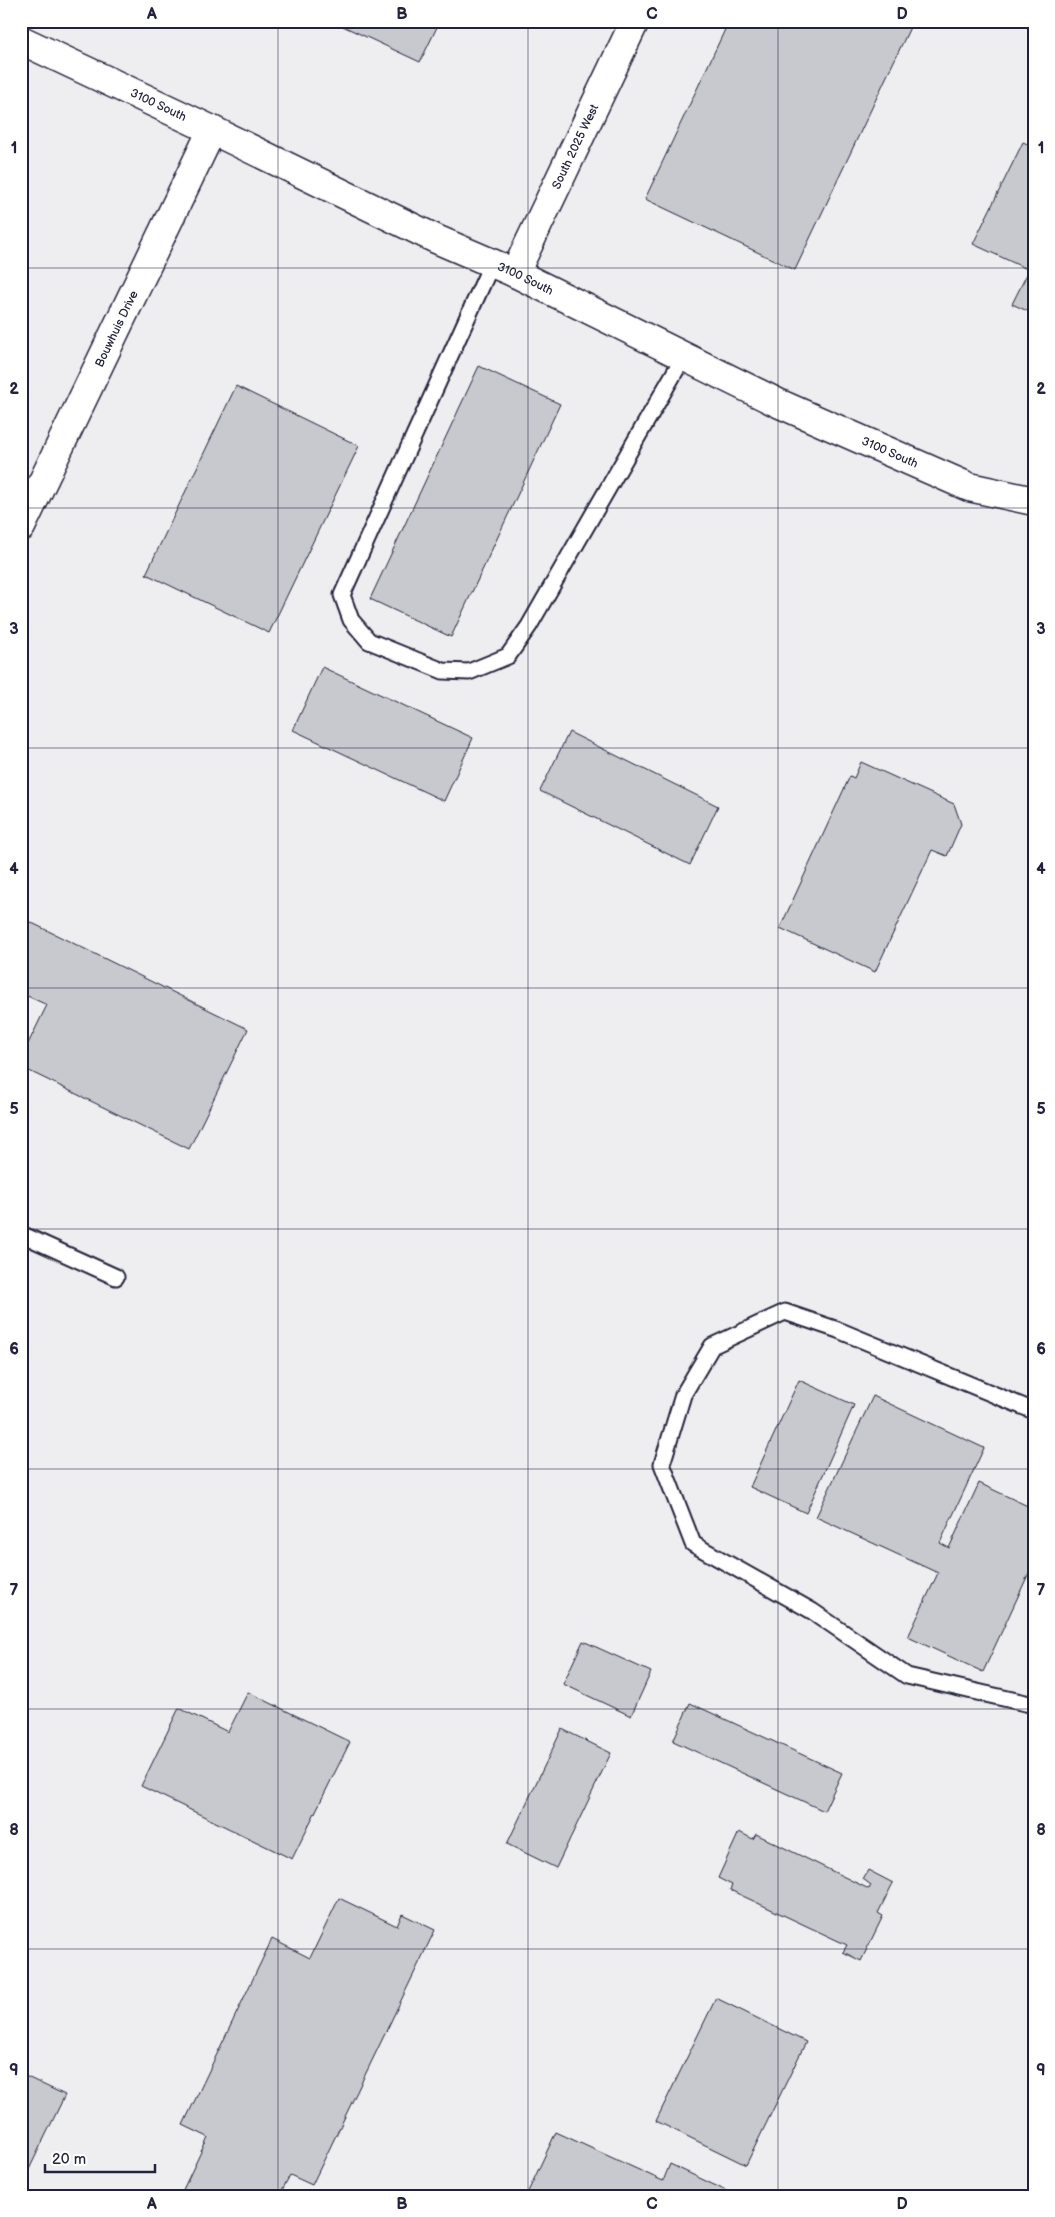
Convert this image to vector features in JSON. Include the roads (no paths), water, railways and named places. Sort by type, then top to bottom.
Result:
[{"type":"street","name":"South 2025 West","points":[[504,268],[635,21]]},
{"type":"street","name":"3100 South","points":[[21,40],[212,130],[436,240],[504,268],[778,403],[968,487],[1034,501]]},
{"type":"street","name":"Bouwhuis Drive","points":[[21,527],[212,130]]},
{"type":"lane","points":[[504,268],[342,594],[351,620],[369,641],[443,671],[469,672],[508,656],[529,626],[684,356]]},
{"type":"lane","points":[[21,1234],[116,1277]]},
{"type":"lane","points":[[1034,1411],[838,1330],[785,1312],[712,1346],[683,1395],[662,1464],[693,1544],[812,1611],[907,1676],[1034,1705]]}]
